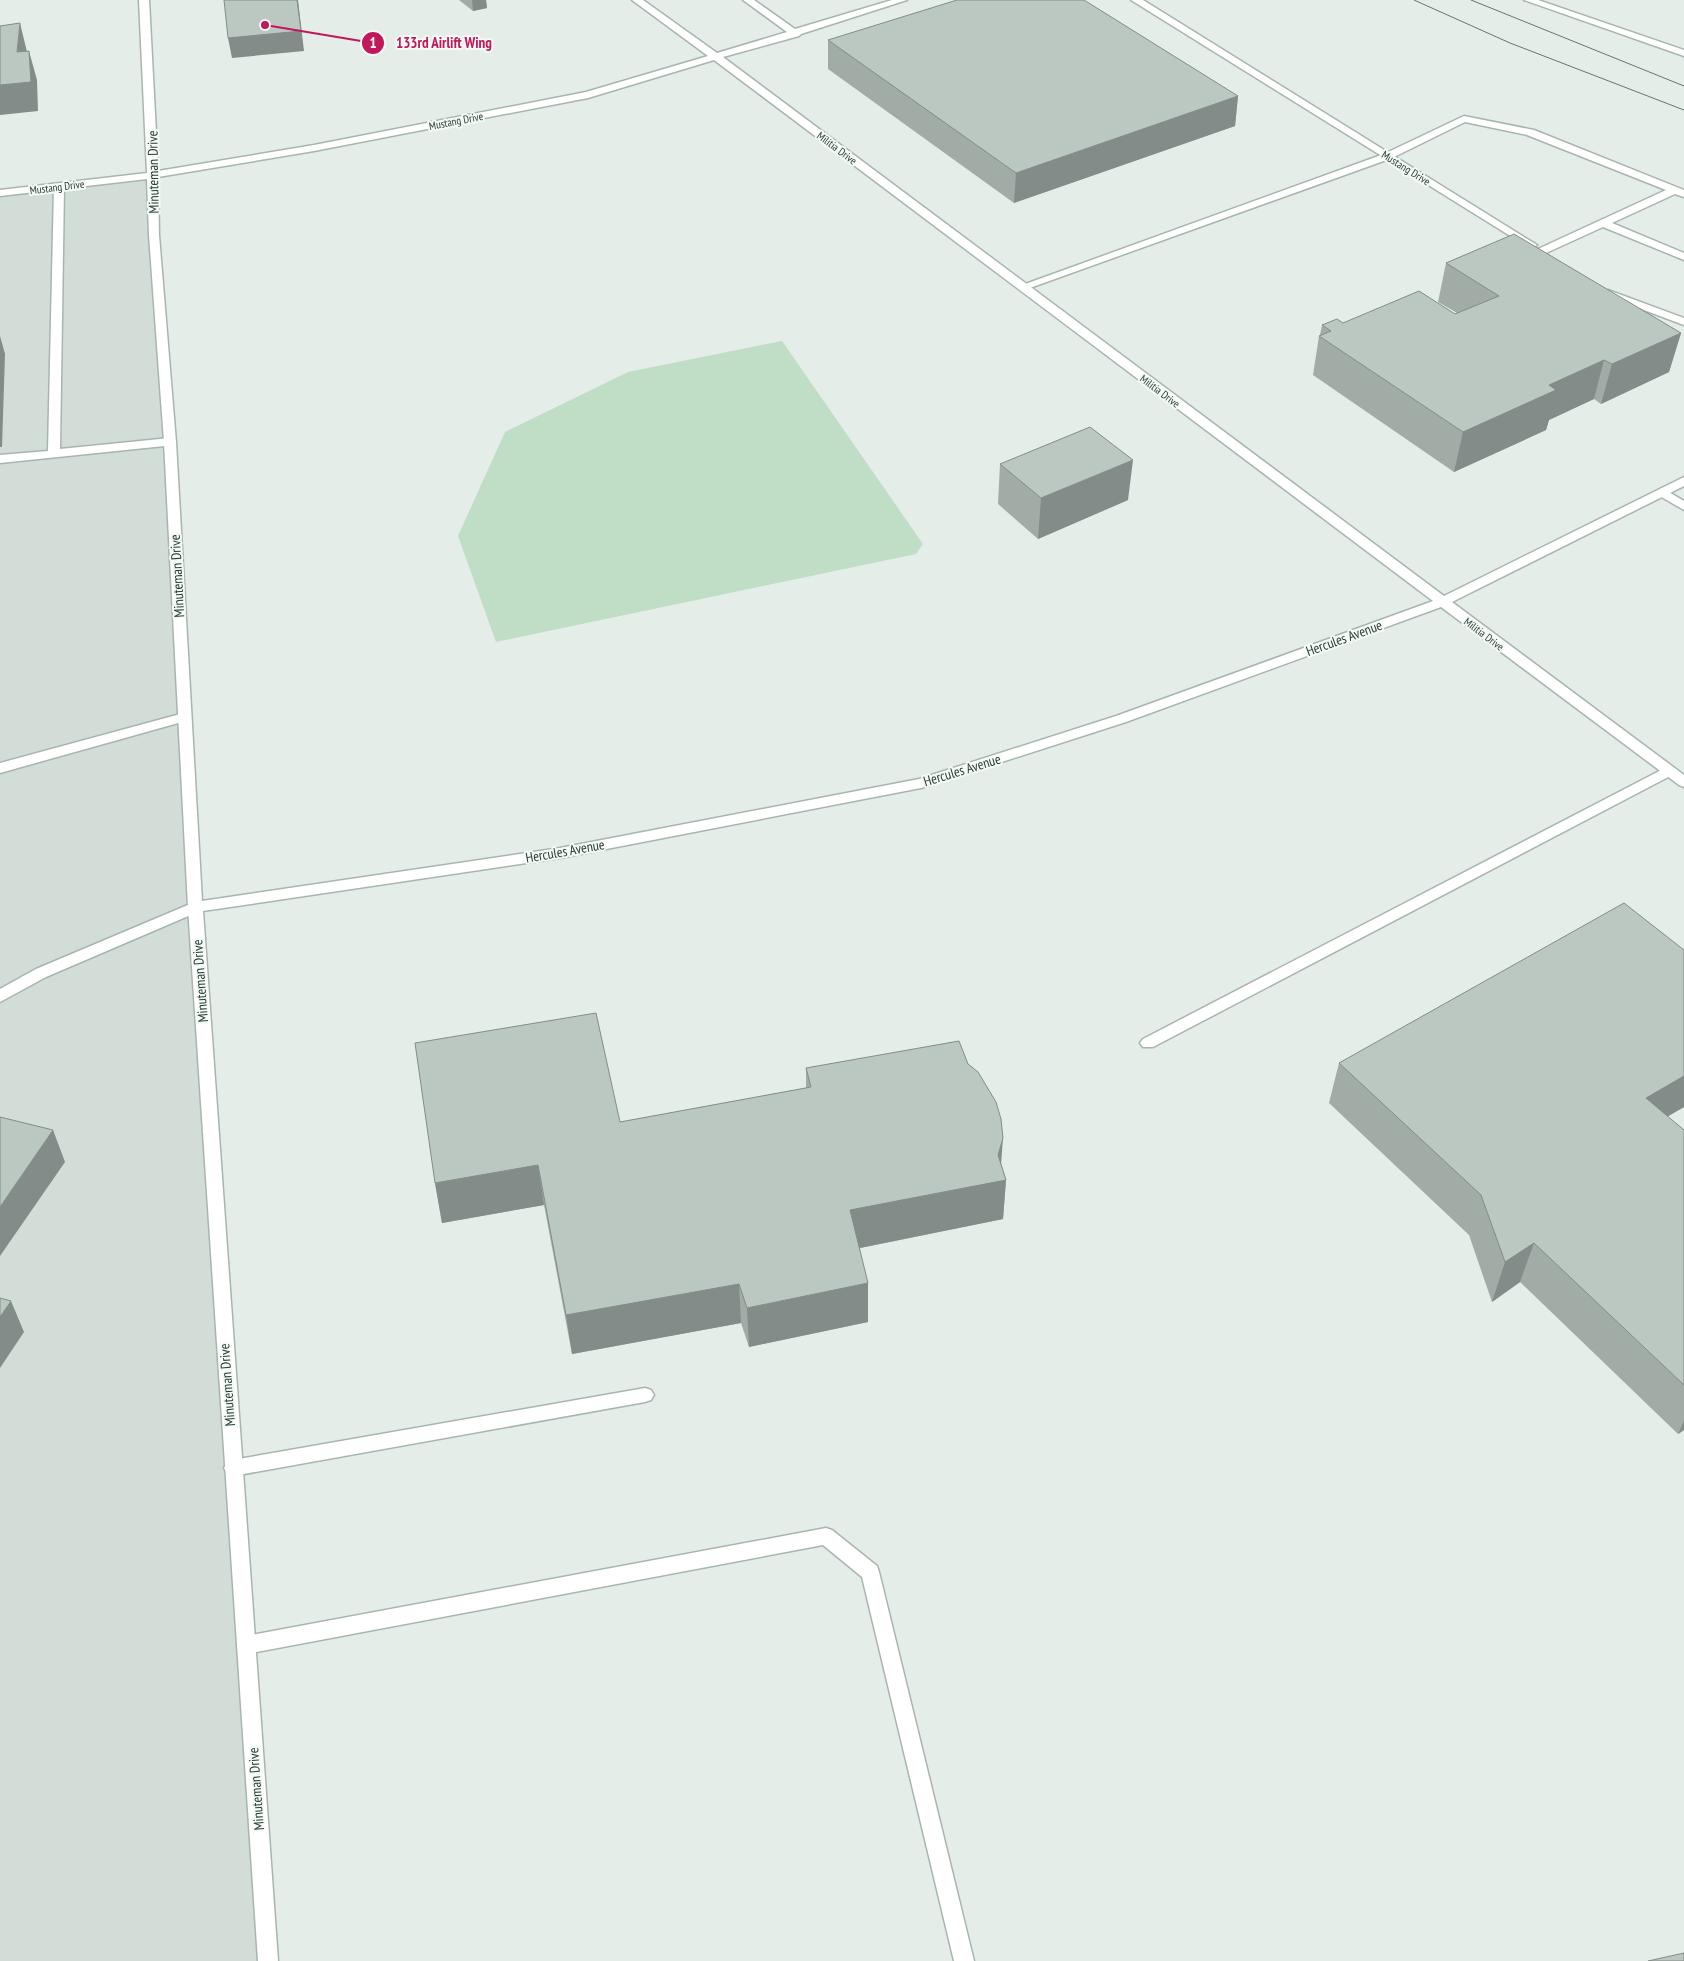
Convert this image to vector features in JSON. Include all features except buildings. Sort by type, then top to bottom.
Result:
[{"type":"street","name":"Minuteman Drive","points":[[144,0],[154,175],[154,234],[170,442],[195,907],[268,1961]]},
{"type":"street","name":"Militia Drive","points":[[637,0],[715,56],[1684,782]]},
{"type":"street","points":[[748,0],[796,34]]},
{"type":"street","name":"Mustang Drive","points":[[0,194],[154,175],[314,148],[588,95],[715,56],[796,34],[902,0]]},
{"type":"street","name":"Mustang Drive","points":[[1136,0],[1546,254],[1603,223]]},
{"type":"street","points":[[1529,0],[1684,53]]},
{"type":"street","points":[[1666,48],[1684,43]]},
{"type":"street","points":[[1023,288],[1388,156],[1464,119],[1530,132],[1679,192]]},
{"type":"street","points":[[54,454],[59,187]]},
{"type":"street","points":[[1603,223],[1679,192]]},
{"type":"street","points":[[1603,223],[1684,257]]},
{"type":"street","points":[[1597,286],[1613,296],[1684,322]]},
{"type":"street","points":[[0,459],[170,442]]},
{"type":"street","name":"Hercules Avenue","points":[[0,996],[41,973],[195,907],[560,853],[922,783],[1121,719],[1442,602],[1684,481]]},
{"type":"street","points":[[1662,492],[1684,506]]},
{"type":"street","points":[[0,768],[184,716]]},
{"type":"street","points":[[1148,1044],[1669,771]]},
{"type":"street","points":[[233,1468],[645,1395]]},
{"type":"street","points":[[246,1645],[826,1536],[870,1572],[964,1961]]},
{"type":"shaded area","points":[[154,175],[272,1961],[0,1961],[0,193]]},
{"type":"green space","points":[[782,341],[923,544],[916,554],[496,642],[458,536],[505,432],[628,372]]},
{"type":"tram line","points":[[1414,0],[1510,43],[1684,110]]},
{"type":"tram line","points":[[1471,0],[1684,86]]},
{"type":"place","name":"133rd Airlift Wing","points":[[265,25]]}]
